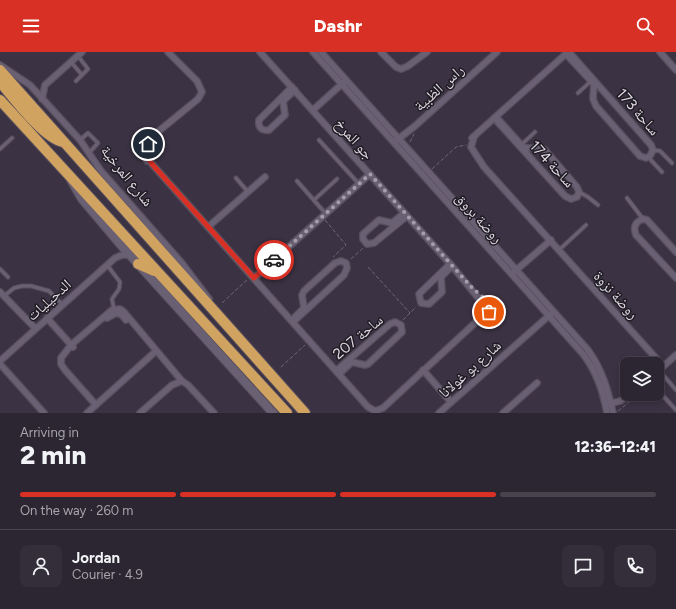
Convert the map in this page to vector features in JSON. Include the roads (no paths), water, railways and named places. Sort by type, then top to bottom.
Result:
[{"type":"highway","name":"شارع المرخية","points":[[0,70],[218,317],[305,413]]},
{"type":"highway","points":[[0,82],[46,133],[57,141],[65,142]]},
{"type":"highway","points":[[0,100],[287,413]]},
{"type":"highway","points":[[138,264],[158,272]]},
{"type":"main road","points":[[69,174],[77,193],[120,244],[273,413]]},
{"type":"street","name":"جو المرخ","points":[[168,52],[202,89],[200,97],[156,134],[145,149],[152,164],[355,391],[371,405],[384,406],[475,323],[485,308],[474,290],[260,52]]},
{"type":"street","name":"روضة بروق","points":[[313,52],[344,82],[551,313],[593,357],[606,382],[608,404],[607,413]]},
{"type":"street","name":"روضة بروق","points":[[321,52],[344,82]]},
{"type":"street","points":[[381,52],[401,69],[408,66],[427,52]]},
{"type":"street","name":"راس الظبية","points":[[398,142],[497,52]]},
{"type":"street","points":[[660,52],[676,70]]},
{"type":"street","points":[[474,137],[568,53],[591,81]]},
{"type":"street","name":"ساحة 173","points":[[568,53],[651,145],[653,150],[648,157],[643,157],[638,153],[596,106],[593,96],[594,86],[591,81]]},
{"type":"street","points":[[42,99],[46,85],[80,54]]},
{"type":"street","name":"شارع المرخية","points":[[0,64],[30,85],[80,140],[105,176],[206,294],[218,317]]},
{"type":"street","points":[[313,110],[344,82]]},
{"type":"street","points":[[30,85],[46,85]]},
{"type":"street","points":[[293,89],[283,101],[285,112],[283,117],[269,130],[259,127],[259,120],[293,89]]},
{"type":"street","points":[[593,96],[598,92],[604,92]]},
{"type":"street","points":[[274,105],[283,106]]},
{"type":"street","name":"ساحة 174","points":[[495,118],[521,145],[528,149],[542,148],[545,150],[578,187],[579,192],[573,199],[568,199],[495,118]]},
{"type":"street","name":"روضة نزوة","points":[[474,137],[469,140],[467,145],[468,151],[551,240],[649,357]]},
{"type":"street","name":"روضة نزوة","points":[[474,137],[470,147],[484,167]]},
{"type":"street","points":[[531,159],[533,148]]},
{"type":"street","points":[[253,277],[370,174]]},
{"type":"street","points":[[208,227],[265,177]]},
{"type":"street","points":[[406,215],[374,243],[368,244],[363,238],[364,232],[376,221],[381,220],[386,222],[394,222],[406,215]]},
{"type":"street","points":[[676,252],[650,223],[643,219],[636,223],[634,231],[636,235],[676,278]]},
{"type":"street","points":[[386,222],[388,232]]},
{"type":"street","points":[[514,272],[551,240]]},
{"type":"street","name":"الدحيليات","points":[[115,258],[120,244]]},
{"type":"street","name":"الدحيليات","points":[[0,361],[115,258],[122,255],[130,255]]},
{"type":"street","points":[[341,261],[346,263],[348,268],[346,273],[292,321],[303,310],[302,293],[333,265],[341,261]]},
{"type":"street","points":[[451,265],[442,275],[443,289],[440,294],[429,304],[421,303],[419,294],[451,265]]},
{"type":"street","points":[[432,281],[442,283]]},
{"type":"street","points":[[2,294],[36,328]]},
{"type":"street","points":[[303,301],[308,304],[314,303]]},
{"type":"street","points":[[97,404],[65,365],[65,355],[72,346],[106,313],[114,309],[124,312],[182,381],[188,385],[214,413]]},
{"type":"street","points":[[72,346],[109,316],[116,313],[122,315],[141,335],[146,338]]},
{"type":"street","name":"شارع بو غولانا","points":[[439,413],[551,313]]},
{"type":"street","points":[[47,318],[72,346]]},
{"type":"street","name":"ساحة 207","points":[[394,322],[399,323],[403,330],[400,334],[367,365],[351,363],[338,372],[390,324],[394,322]]},
{"type":"street","points":[[87,413],[156,350]]},
{"type":"street","points":[[357,353],[358,363]]},
{"type":"street","points":[[664,366],[676,355]]},
{"type":"street","points":[[0,364],[44,413]]},
{"type":"street","points":[[423,370],[451,402]]},
{"type":"street","points":[[140,413],[172,385],[182,381]]},
{"type":"street","points":[[503,413],[537,383]]},
{"type":"street","points":[[144,413],[174,387],[181,385],[187,387],[210,413]]},
{"type":"street","points":[[608,404],[620,401]]},
{"type":"street","name":"روضة بروق","points":[[608,404],[612,413]]},
{"type":"lane","points":[[76,81],[88,68],[80,54]]},
{"type":"lane","points":[[71,62],[82,75]]},
{"type":"lane","points":[[578,93],[591,81]]},
{"type":"lane","points":[[521,145],[535,132]]},
{"type":"lane","points":[[80,140],[88,133],[98,143],[89,153]]},
{"type":"lane","points":[[0,149],[12,138]]},
{"type":"lane","points":[[320,140],[359,184]]},
{"type":"lane","points":[[653,150],[660,151],[672,163]]},
{"type":"lane","points":[[648,157],[662,172]]},
{"type":"lane","points":[[236,178],[248,192]]},
{"type":"lane","points":[[314,200],[337,179]]},
{"type":"lane","points":[[297,181],[314,200],[324,215]]},
{"type":"lane","points":[[579,192],[598,205]]},
{"type":"lane","points":[[627,198],[643,219]]},
{"type":"lane","points":[[559,250],[586,225]]},
{"type":"lane","points":[[107,265],[120,282],[120,287],[112,299],[114,309]]},
{"type":"lane","points":[[0,268],[8,276]]},
{"type":"lane","points":[[2,294],[14,288],[31,286],[47,290],[62,304]]},
{"type":"lane","points":[[664,375],[676,390]]},
{"type":"lane","points":[[664,397],[676,410]]}]
